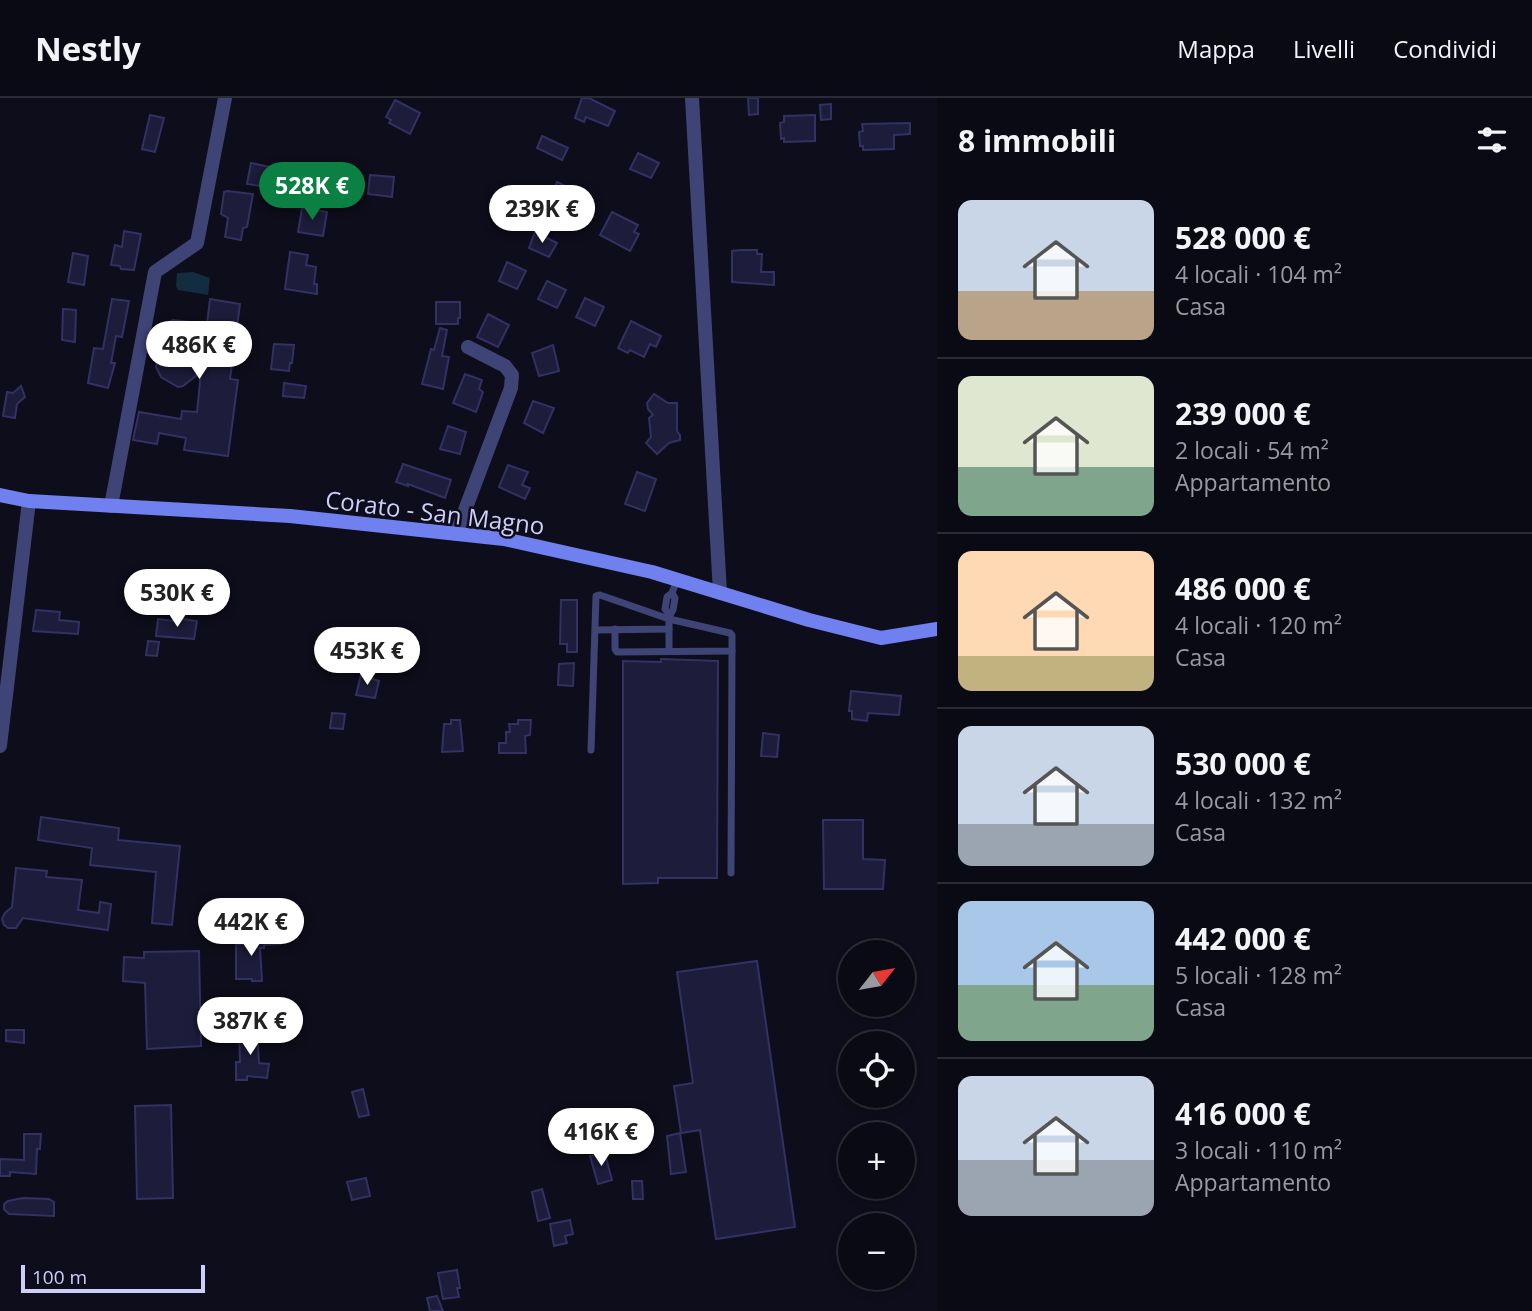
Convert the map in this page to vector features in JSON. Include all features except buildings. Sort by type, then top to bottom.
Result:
[{"type":"main road","name":"Corato - San Magno","points":[[0,495],[29,501],[290,516],[504,539],[674,586],[720,593],[881,638],[937,629]]},
{"type":"street","points":[[110,506],[155,272],[197,243],[225,98]]},
{"type":"street","points":[[692,98],[720,593]]},
{"type":"street","points":[[456,534],[511,388],[512,375],[505,366],[468,347]]},
{"type":"street","points":[[0,746],[29,501]]},
{"type":"lane","points":[[669,651],[669,617],[674,610],[674,586]]},
{"type":"lane","points":[[592,750],[596,596],[730,633],[732,873]]},
{"type":"lane","points":[[595,629],[669,629]]},
{"type":"lane","points":[[615,629],[617,652],[732,651]]},
{"type":"water","points":[[193,272],[210,278],[208,295],[178,290],[177,273]]}]
